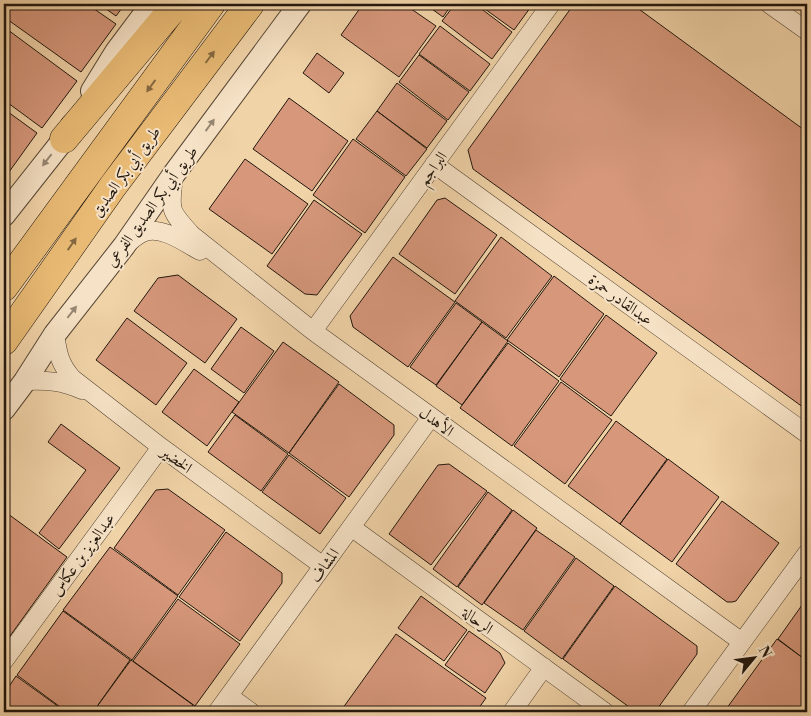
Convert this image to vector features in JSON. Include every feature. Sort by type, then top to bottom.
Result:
[{"type":"main road","points":[[64,138],[177,4]]},
{"type":"main road","name":"طريق أبي بكر الصديق","points":[[4,287],[211,4]]},
{"type":"main road","name":"طريق أبي بكر الصديق","points":[[4,341],[113,186],[250,4]]},
{"type":"street","points":[[4,215],[64,138],[116,52],[152,4]]},
{"type":"street","name":"طريق أبي بكر الصديق الفرعي","points":[[4,409],[25,381],[55,334],[124,246],[174,174],[300,4]]},
{"type":"street","name":"البراجم","points":[[313,331],[551,4]]},
{"type":"street","points":[[770,4],[807,31]]},
{"type":"street","name":"عبدالقادر حمزة","points":[[434,164],[807,434]]},
{"type":"street","name":"الأهدل","points":[[174,174],[170,207],[178,220],[192,235],[313,331],[742,642]]},
{"type":"street","points":[[124,246],[144,232],[161,232],[187,243],[242,275]]},
{"type":"street","name":"الخضير","points":[[55,334],[60,359],[72,378],[160,447],[323,566]]},
{"type":"street","points":[[25,381],[50,380],[69,384],[98,399]]},
{"type":"street","name":"المشاف","points":[[217,712],[431,417]]},
{"type":"street","name":"عبدالعزيز بن عكاس","points":[[4,661],[160,447]]},
{"type":"street","name":"الرحالة","points":[[351,527],[605,712]]},
{"type":"street","points":[[691,712],[807,552]]},
{"type":"street","points":[[512,712],[544,667]]},
{"type":"street","points":[[228,696],[251,712]]},
{"type":"building","points":[[4,4],[87,4],[116,24],[81,72],[4,17]]},
{"type":"building","points":[[99,4],[125,4],[116,16]]},
{"type":"building","points":[[363,4],[404,4],[436,26],[399,77],[341,35]]},
{"type":"building","points":[[425,4],[452,4],[443,17]]},
{"type":"building","points":[[455,4],[475,4],[512,32],[492,59],[442,21]]},
{"type":"building","points":[[478,4],[533,4],[514,30]]},
{"type":"building","points":[[574,4],[632,4],[807,132],[807,410],[473,169],[468,150]]},
{"type":"building","points":[[440,26],[490,64],[470,91],[419,54]]},
{"type":"building","points":[[4,27],[77,81],[42,128],[4,100]]},
{"type":"building","points":[[317,53],[344,73],[329,93],[303,73]]},
{"type":"building","points":[[419,55],[469,92],[448,120],[399,82]]},
{"type":"building","points":[[397,83],[447,121],[427,148],[377,111]]},
{"type":"building","points":[[289,98],[348,141],[312,191],[253,149]]},
{"type":"building","points":[[4,109],[37,133],[4,179]]},
{"type":"building","points":[[377,111],[427,149],[406,176],[356,139]]},
{"type":"building","points":[[353,139],[405,177],[365,233],[313,195]]},
{"type":"building","points":[[245,159],[308,204],[272,254],[209,209]]},
{"type":"building","points":[[445,198],[497,235],[455,294],[399,254],[437,200]]},
{"type":"building","points":[[314,200],[362,234],[317,295],[305,294],[267,266]]},
{"type":"building","points":[[501,237],[552,276],[506,338],[455,301]]},
{"type":"building","points":[[393,257],[455,302],[408,367],[353,327],[350,316]]},
{"type":"building","points":[[178,275],[237,319],[205,363],[134,311],[158,278]]},
{"type":"building","points":[[554,276],[604,314],[559,377],[507,340]]},
{"type":"building","points":[[456,303],[482,322],[436,385],[410,367]]},
{"type":"building","points":[[606,315],[657,353],[611,416],[560,379]]},
{"type":"building","points":[[127,318],[187,363],[156,405],[96,360]]},
{"type":"building","points":[[482,322],[508,341],[462,405],[436,386]]},
{"type":"building","points":[[241,327],[274,351],[244,393],[211,369]]},
{"type":"building","points":[[283,342],[339,382],[289,453],[232,412]]},
{"type":"building","points":[[508,343],[559,381],[512,446],[460,408]]},
{"type":"building","points":[[194,369],[239,402],[207,446],[162,412]]},
{"type":"building","points":[[561,382],[612,420],[565,484],[514,446]]},
{"type":"building","points":[[339,384],[394,425],[394,435],[349,497],[289,453]]},
{"type":"building","points":[[235,415],[288,454],[261,491],[208,452]]},
{"type":"building","points":[[616,421],[667,459],[620,524],[568,486]]},
{"type":"building","points":[[61,424],[120,468],[59,549],[39,533],[86,470],[48,442]]},
{"type":"building","points":[[289,455],[346,498],[320,534],[262,492]]},
{"type":"building","points":[[668,459],[719,497],[672,562],[620,524]]},
{"type":"building","points":[[449,464],[487,491],[431,565],[389,534],[438,465]]},
{"type":"building","points":[[168,489],[225,530],[178,595],[114,548],[156,490]]},
{"type":"building","points":[[488,492],[512,510],[457,587],[433,569]]},
{"type":"building","points":[[722,501],[779,543],[736,601],[732,602],[727,602],[676,564]]},
{"type":"building","points":[[513,510],[537,528],[482,605],[458,587]]},
{"type":"building","points":[[4,511],[67,557],[10,636],[4,631]]},
{"type":"building","points":[[536,530],[575,557],[523,630],[484,603]]},
{"type":"building","points":[[226,532],[282,573],[282,583],[240,641],[179,597]]},
{"type":"building","points":[[110,547],[178,596],[132,660],[63,610]]},
{"type":"building","points":[[576,558],[614,586],[562,659],[524,631]]},
{"type":"building","points":[[615,586],[697,646],[697,654],[655,712],[636,712],[563,659]]},
{"type":"building","points":[[421,596],[467,630],[444,661],[398,628]]},
{"type":"building","points":[[807,598],[807,661],[778,639]]},
{"type":"building","points":[[178,599],[240,644],[195,706],[133,661]]},
{"type":"building","points":[[63,611],[130,660],[93,712],[67,712],[17,675]]},
{"type":"building","points":[[469,631],[500,653],[505,663],[485,693],[445,665]]},
{"type":"building","points":[[396,634],[486,698],[476,712],[340,712]]},
{"type":"building","points":[[777,639],[807,661],[807,712],[724,712]]},
{"type":"building","points":[[131,660],[193,705],[188,712],[93,712]]},
{"type":"building","points":[[16,676],[66,712],[4,712],[4,694]]}]
